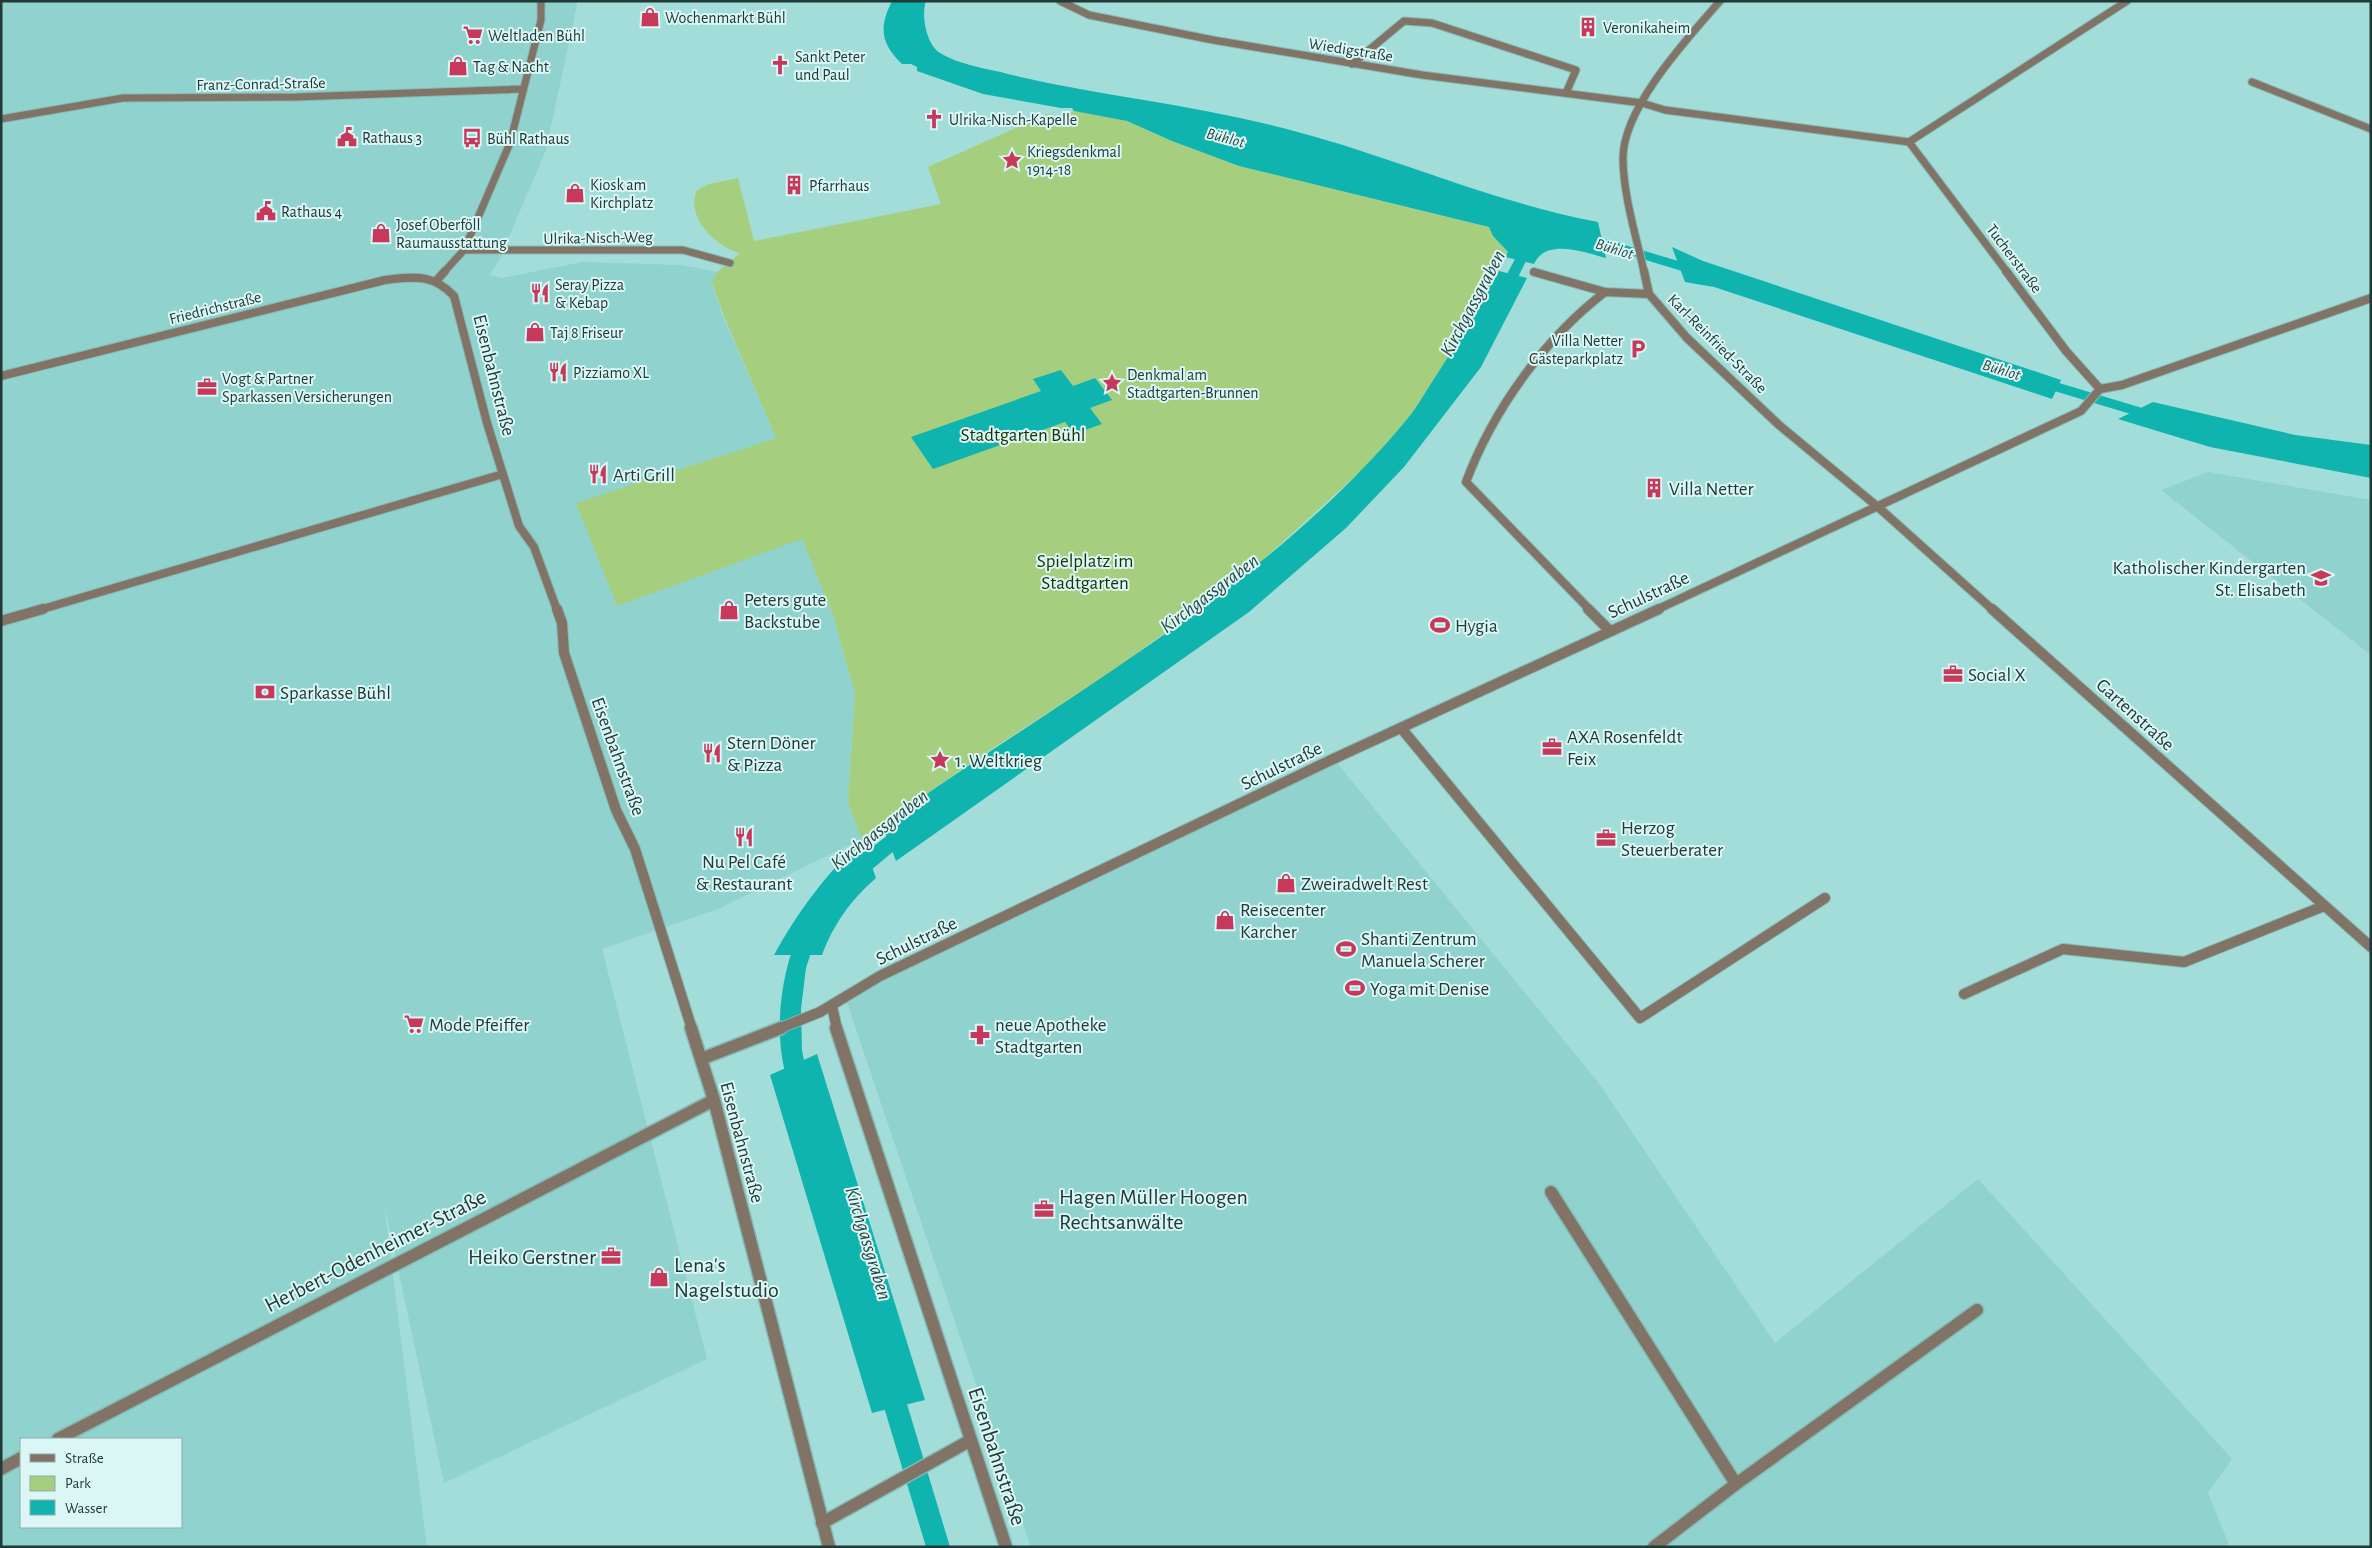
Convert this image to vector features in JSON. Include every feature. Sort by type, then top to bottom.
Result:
[{"type":"street","points":[[437,280],[464,250],[510,143],[541,20],[541,1]]},
{"type":"street","name":"Wiedigstraße","points":[[1060,1],[1089,15],[1213,40],[1422,75],[1642,103]]},
{"type":"street","name":"Karl-Reinfried-Straße","points":[[1720,1],[1658,74],[1627,132],[1623,156],[1634,230],[1646,273],[1648,294],[1687,338],[1779,425],[1878,507]]},
{"type":"street","points":[[1642,103],[1665,110],[1908,142],[2127,1]]},
{"type":"street","points":[[1352,64],[1404,21],[1432,22],[1576,70],[1566,93]]},
{"type":"street","points":[[2252,82],[2371,129]]},
{"type":"street","name":"Franz-Conrad-Straße","points":[[1,119],[123,98],[296,97],[523,89]]},
{"type":"street","name":"Tucherstraße","points":[[1908,142],[2066,351],[2100,389]]},
{"type":"street","name":"Ulrika-Nisch-Weg","points":[[464,250],[683,250],[730,264]]},
{"type":"street","points":[[1534,272],[1605,292],[1648,294]]},
{"type":"street","name":"Friedrichstraße","points":[[1,376],[385,280],[410,277],[437,280]]},
{"type":"street","name":"Eisenbahnstraße","points":[[437,280],[446,286],[454,296],[459,308],[474,379],[519,526],[534,547],[562,622],[564,653],[610,792],[636,849],[714,1100],[829,1547]]},
{"type":"street","points":[[1605,292],[1583,309],[1533,362],[1478,450],[1466,482],[1610,631]]},
{"type":"street","points":[[1878,507],[2081,412],[2100,389],[2122,385],[2371,298]]},
{"type":"street","points":[[1,621],[503,474]]},
{"type":"street","name":"Schulstraße","points":[[701,1059],[820,1012],[880,976],[1331,760],[1402,729],[1878,507]]},
{"type":"street","name":"Gartenstraße","points":[[1878,507],[2371,947]]},
{"type":"street","points":[[1402,729],[1640,1018],[1825,898]]},
{"type":"street","points":[[1964,994],[2063,948],[2184,962],[2324,906]]},
{"type":"street","name":"Eisenbahnstraße","points":[[832,1006],[838,1036],[1006,1547]]},
{"type":"street","name":"Herbert-Odenheimer-Straße","points":[[60,1438],[659,1126],[714,1100]]},
{"type":"street","points":[[1551,1192],[1736,1484]]},
{"type":"street","points":[[1654,1547],[1736,1484],[1977,1310]]},
{"type":"street","points":[[822,1523],[971,1440]]},
{"type":"street","points":[[1,1468],[20,1458]]},
{"type":"shaded area","points":[[1,1],[576,1],[577,5],[546,150],[505,246],[505,251],[490,275],[502,278],[582,262],[682,265],[717,272],[712,283],[722,314],[776,438],[577,503],[617,605],[802,538],[833,615],[855,694],[848,803],[862,839],[718,909],[602,949],[707,1359],[444,1483],[384,1203],[427,1547],[1,1547]]},
{"type":"shaded area","name":"Katholischer Kindergarten St. Elisabeth","points":[[2208,472],[2371,500],[2371,655],[2161,490]]},
{"type":"shaded area","points":[[1333,758],[1598,1082],[1775,1343],[1978,1179],[2232,1459],[2208,1493],[2230,1547],[1031,1547],[844,994]]},
{"type":"green space","name":"Stadtgarten Bühl","points":[[1074,111],[1127,121],[1172,141],[1239,166],[1489,227],[1493,236],[1508,253],[1466,331],[1410,416],[1363,469],[1255,567],[1118,667],[975,760],[862,839],[848,803],[855,694],[833,615],[802,539],[617,606],[576,503],[776,438],[723,314],[712,282],[717,272],[740,253],[730,250],[721,244],[705,229],[695,210],[694,200],[697,190],[709,184],[738,178],[754,241],[941,204],[928,167],[1047,114],[1058,116]]},
{"type":"water","points":[[892,1],[926,1],[924,14],[928,36],[935,49],[947,57],[973,66],[1042,82],[1214,113],[1283,128],[1362,151],[1517,202],[1598,222],[1606,258],[1567,249],[1548,251],[1540,256],[1534,264],[1505,257],[1508,252],[1493,236],[1489,227],[1239,166],[1172,141],[1127,121],[1074,111],[1072,108],[1061,108],[983,94],[917,71],[917,67],[911,64],[902,64],[889,49],[886,42],[884,34],[885,19]]},
{"type":"water","points":[[1672,247],[1703,261],[2061,380],[2052,399],[1714,287],[1685,282]]},
{"type":"water","points":[[1499,271],[1527,278],[1481,367],[1404,467],[1346,528],[1249,612],[896,861],[882,825],[1090,686],[1226,589],[1291,537],[1352,480],[1415,409]]},
{"type":"water","points":[[1061,370],[1073,386],[1095,378],[1112,400],[1090,408],[1102,424],[1074,434],[1065,422],[933,469],[911,437],[1041,391],[1033,379]]},
{"type":"water","points":[[2153,402],[2295,435],[2371,445],[2371,478],[2210,447],[2118,419]]},
{"type":"water","points":[[862,839],[876,878],[844,913],[822,955],[774,955],[793,923],[814,894],[836,866]]},
{"type":"water","points":[[817,1054],[925,1400],[872,1413],[770,1075]]},
{"type":"waterway","name":"Bühlot","points":[[1581,236],[1700,272]]},
{"type":"waterway","name":"Kirchgassgraben","points":[[1503,295],[1521,259],[1528,239]]},
{"type":"waterway","name":"Bühlot","points":[[2036,381],[2157,417]]},
{"type":"waterway","name":"Kirchgassgraben","points":[[851,875],[907,830]]},
{"type":"waterway","name":"Kirchgassgraben","points":[[799,1086],[792,1050],[792,988],[801,950],[808,934]]},
{"type":"waterway","name":"Kirchgassgraben","points":[[889,1384],[938,1547]]},
{"type":"place","name":"Wochenmarkt Bühl","points":[[650,17]]},
{"type":"place","name":"Veronikaheim","points":[[1588,27]]},
{"type":"place","name":"Weltladen Bühl","points":[[473,35]]},
{"type":"place","name":"Sankt Peter und Paul","points":[[780,65]]},
{"type":"place","name":"Tag & Nacht","points":[[458,66]]},
{"type":"place","name":"Ulrika-Nisch-Kapelle","points":[[934,119]]},
{"type":"place","name":"Rathaus 3","points":[[347,137]]},
{"type":"place","name":"Bühl Rathaus","points":[[472,138]]},
{"type":"place","name":"Kriegsdenkmal 1914-18","points":[[1012,160]]},
{"type":"place","name":"Pfarrhaus","points":[[794,185]]},
{"type":"place","name":"Kiosk am Kirchplatz","points":[[575,193]]},
{"type":"place","name":"Rathaus 4","points":[[266,211]]},
{"type":"place","name":"Josef Oberföll Raumausstattung","points":[[381,233]]},
{"type":"place","name":"Seray Pizza & Kebap","points":[[540,293]]},
{"type":"place","name":"Taj 8 Friseur","points":[[535,332]]},
{"type":"place","name":"Villa Netter Gästeparkplatz","points":[[1638,349]]},
{"type":"place","name":"Pizziamo XL","points":[[558,372]]},
{"type":"place","name":"Denkmal am Stadtgarten-Brunnen","points":[[1112,383]]},
{"type":"place","name":"Vogt & Partner Sparkassen Versicherungen","points":[[207,387]]},
{"type":"place","name":"Arti Grill","points":[[598,474]]},
{"type":"place","name":"Villa Netter","points":[[1654,488]]},
{"type":"place","name":"Katholischer Kindergarten St. Elisabeth","points":[[2321,578]]},
{"type":"place","name":"Peters gute Backstube","points":[[729,610]]},
{"type":"place","name":"Hygia","points":[[1440,625]]},
{"type":"place","name":"Social X","points":[[1953,674]]},
{"type":"place","name":"Sparkasse Bühl","points":[[265,692]]},
{"type":"place","name":"AXA Rosenfeldt Feix","points":[[1552,747]]},
{"type":"place","name":"Stern Döner & Pizza","points":[[712,753]]},
{"type":"place","name":"1. Weltkrieg","points":[[940,760]]},
{"type":"place","name":"Nu Pel Café & Restaurant","points":[[744,837]]},
{"type":"place","name":"Herzog Steuerberater","points":[[1606,838]]},
{"type":"place","name":"Zweiradwelt Rest","points":[[1286,883]]},
{"type":"place","name":"Reisecenter Karcher","points":[[1225,920]]},
{"type":"place","name":"Shanti Zentrum Manuela Scherer","points":[[1346,949]]},
{"type":"place","name":"Yoga mit Denise","points":[[1355,988]]},
{"type":"place","name":"Mode Pfeiffer","points":[[414,1024]]},
{"type":"place","name":"neue Apotheke Stadtgarten","points":[[980,1035]]},
{"type":"place","name":"Hagen Müller Hoogen Rechtsanwälte","points":[[1044,1209]]},
{"type":"place","name":"Heiko Gerstner","points":[[611,1256]]},
{"type":"place","name":"Lena's Nagelstudio","points":[[659,1277]]},
{"type":"park label","name":"Spielplatz im Stadtgarten","points":[[1085,571]]}]
